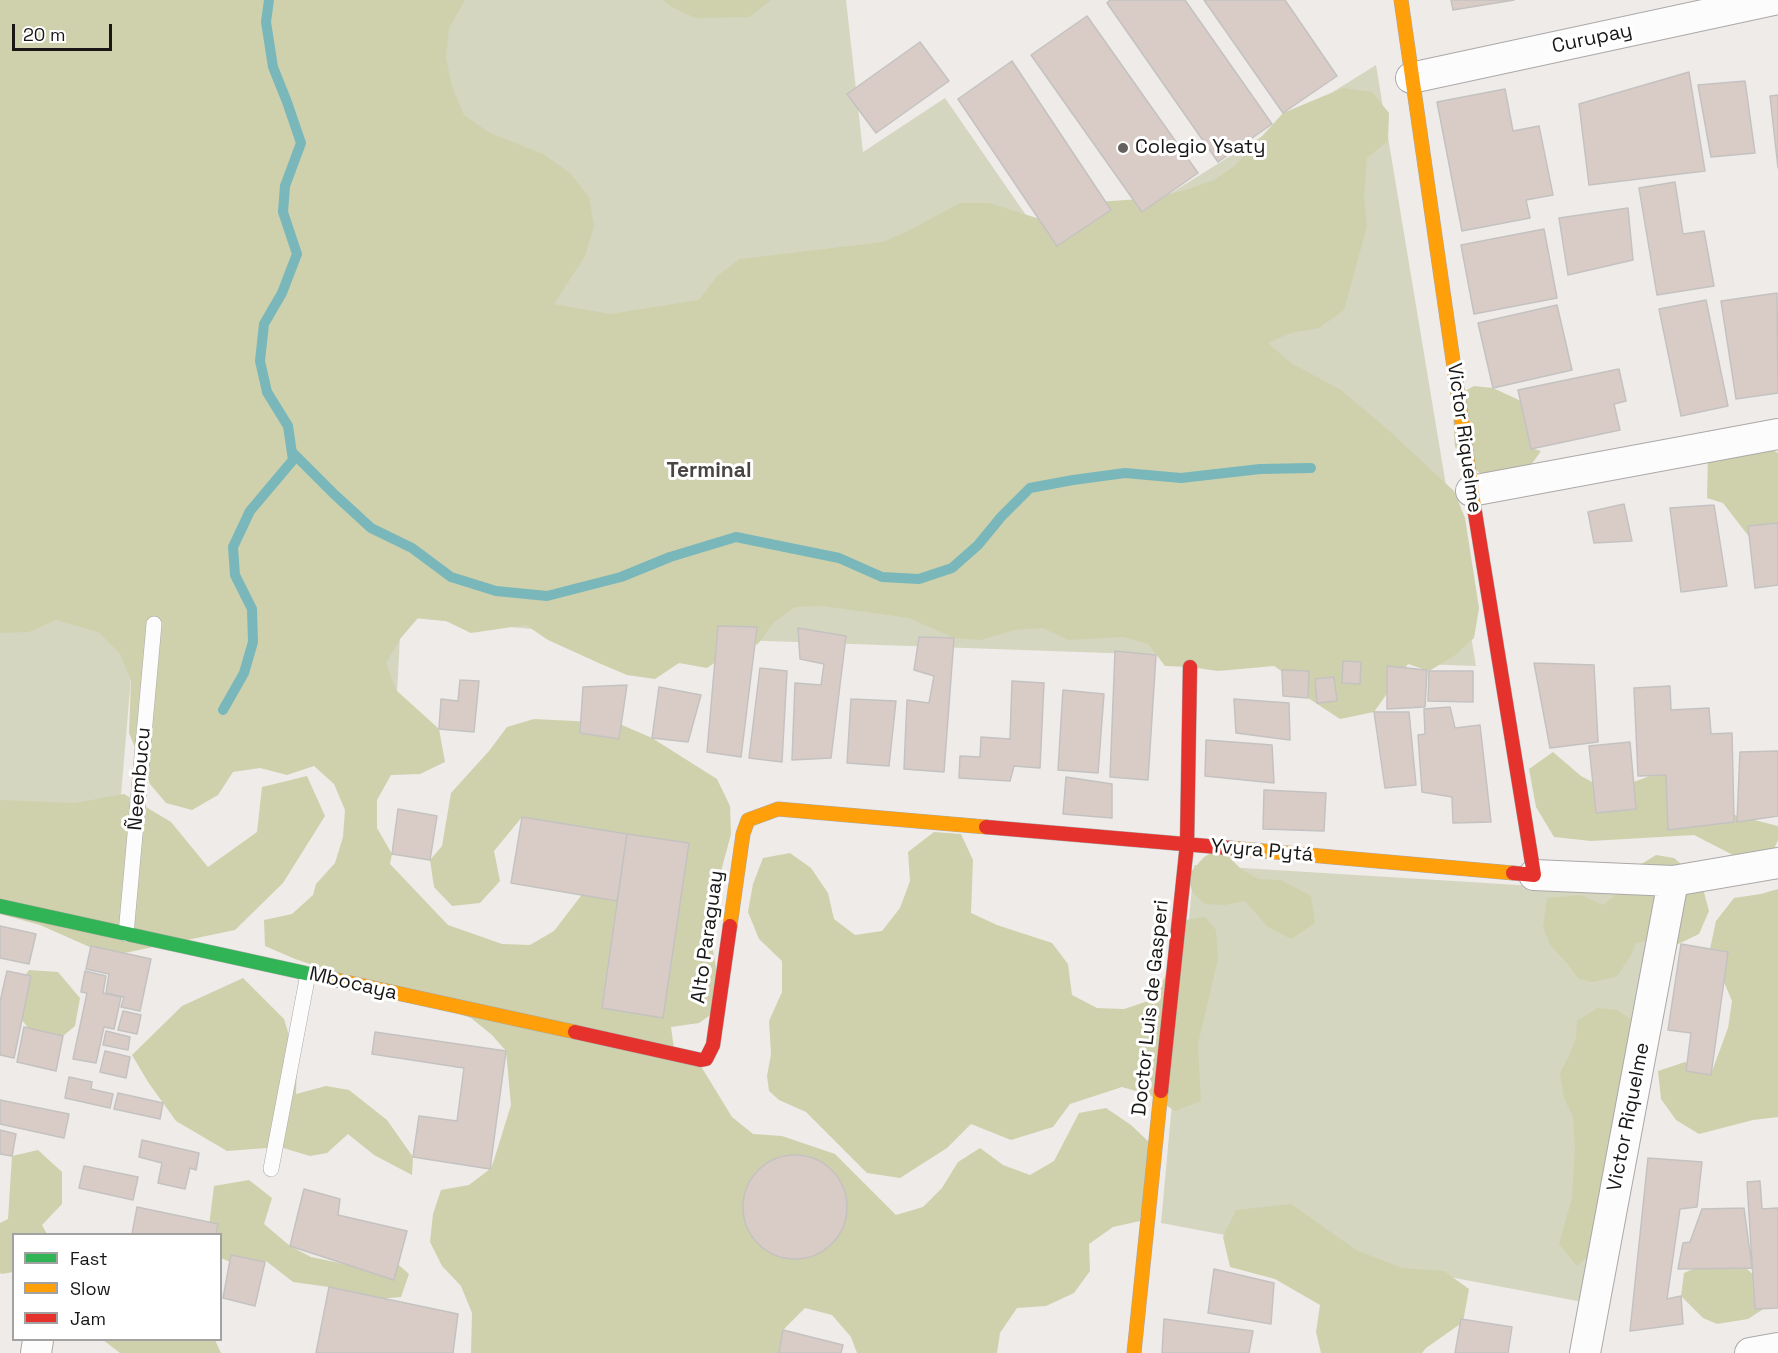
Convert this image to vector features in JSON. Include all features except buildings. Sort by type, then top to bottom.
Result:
[{"type":"street","name":"Victor Riquelme","points":[[1401,0],[1471,491],[1534,875]]},
{"type":"street","name":"Curupay","points":[[1411,78],[1773,0]]},
{"type":"street","points":[[1471,491],[1778,434]]},
{"type":"street","name":"Doctor Luis de Gasperi","points":[[1134,1353],[1187,844],[1190,667]]},
{"type":"street","name":"Yvyra Pytá","points":[[748,820],[778,809],[1534,875],[1673,881],[1778,863]]},
{"type":"street","name":"Alto Paraguay","points":[[706,1059],[712,1044],[742,834],[748,820]]},
{"type":"street","name":"Victor Riquelme","points":[[1586,1353],[1673,881]]},
{"type":"street","name":"Mbocaya","points":[[0,906],[690,1059],[706,1059]]},
{"type":"street","points":[[1750,1353],[1778,1348]]},
{"type":"lane","name":"Ñeembucu","points":[[126,934],[154,624]]},
{"type":"lane","points":[[271,1169],[308,974]]},
{"type":"green space","points":[[0,0],[465,0],[449,28],[446,58],[452,87],[464,115],[490,133],[543,154],[570,173],[589,197],[594,226],[585,256],[554,304],[610,314],[699,300],[717,276],[740,259],[883,242],[960,203],[989,203],[1043,220],[1097,202],[1154,198],[1185,190],[1214,180],[1236,165],[1283,113],[1343,88],[1372,92],[1389,113],[1388,141],[1367,158],[1364,197],[1367,226],[1344,310],[1319,328],[1291,333],[1268,343],[1291,363],[1341,390],[1454,491],[1465,518],[1479,608],[1474,638],[1454,656],[1429,671],[1408,664],[1374,712],[1340,719],[1308,698],[1303,686],[1274,666],[1218,671],[1165,666],[1148,644],[1123,637],[1068,640],[1043,628],[1014,630],[981,640],[954,638],[909,618],[823,606],[795,607],[773,623],[758,644],[730,652],[707,668],[679,663],[655,679],[627,675],[548,640],[526,625],[471,633],[446,621],[418,618],[400,639],[386,663],[396,690],[439,729],[445,762],[420,774],[391,775],[377,800],[377,828],[392,854],[390,864],[448,925],[502,944],[530,945],[554,931],[587,888],[522,817],[494,851],[500,881],[480,903],[452,906],[434,887],[430,860],[442,846],[451,793],[489,751],[507,727],[534,719],[622,725],[652,738],[717,779],[730,806],[731,834],[710,922],[723,1006],[699,1023],[671,1027],[675,1056],[702,1068],[732,1117],[753,1134],[782,1136],[835,1154],[896,1215],[923,1207],[942,1188],[958,1162],[980,1148],[1003,1165],[1030,1175],[1054,1161],[1079,1113],[1106,1108],[1131,1125],[1152,1145],[1140,1221],[1113,1227],[1089,1244],[1090,1271],[1074,1293],[1046,1306],[1017,1308],[1000,1333],[997,1353],[857,1353],[851,1337],[832,1315],[805,1308],[783,1330],[779,1353],[471,1353],[472,1313],[461,1286],[442,1266],[430,1242],[433,1214],[441,1190],[469,1185],[490,1169],[511,1105],[506,1051],[492,1035],[471,1018],[295,959],[265,946],[264,920],[292,914],[313,895],[316,884],[335,863],[343,837],[345,810],[334,784],[314,766],[287,775],[260,768],[233,772],[218,795],[192,810],[166,803],[150,784],[129,733],[131,680],[120,654],[98,632],[56,620],[29,632],[0,633]]},
{"type":"green space","points":[[57,0],[846,0],[863,152],[945,98],[1059,263],[1376,65],[1476,666],[598,635],[401,617],[394,750]]},
{"type":"green space","points":[[663,0],[771,0],[749,17],[695,18]]},
{"type":"green space","points":[[1474,386],[1493,388],[1523,402],[1531,448],[1541,451],[1521,479],[1491,485],[1455,447],[1452,398]]},
{"type":"green space","points":[[1770,449],[1778,453],[1778,539],[1750,538],[1723,503],[1707,498],[1708,453]]},
{"type":"green space","points":[[0,608],[136,619],[110,924],[0,900]]},
{"type":"green space","points":[[1553,752],[1581,776],[1609,791],[1650,776],[1675,776],[1703,807],[1778,826],[1778,840],[1774,849],[1733,855],[1694,835],[1591,841],[1554,837],[1536,807],[1529,769]]},
{"type":"green space","points":[[307,776],[325,816],[283,883],[235,930],[110,956],[40,925],[0,914],[0,800],[75,803],[124,794],[171,822],[208,867],[257,832],[262,787]]},
{"type":"green space","points":[[934,832],[961,834],[973,860],[971,913],[997,925],[1052,943],[1068,964],[1072,995],[1097,1008],[1124,1009],[1151,1000],[1165,977],[1178,921],[1205,917],[1216,930],[1218,959],[1198,1044],[1201,1101],[1175,1111],[1150,1095],[1122,1087],[1070,1104],[1053,1127],[1011,1140],[971,1124],[947,1148],[900,1178],[867,1173],[806,1112],[779,1100],[769,1091],[767,1076],[771,1054],[769,1021],[782,992],[782,961],[759,939],[748,912],[753,884],[763,858],[790,853],[811,868],[828,893],[834,919],[855,935],[882,931],[900,908],[910,881],[908,852]]},
{"type":"green space","points":[[1220,848],[1241,869],[1258,879],[1281,880],[1311,896],[1315,923],[1291,939],[1268,927],[1245,901],[1224,905],[1205,904],[1193,893],[1187,876],[1204,857]]},
{"type":"green space","points":[[1656,855],[1674,858],[1701,881],[1709,911],[1699,934],[1674,946],[1650,940],[1636,943],[1630,957],[1616,977],[1592,982],[1578,978],[1551,946],[1543,928],[1547,898],[1581,895],[1603,905],[1623,889],[1630,871]]},
{"type":"green space","points":[[1194,865],[1664,894],[1588,1303],[1161,1223]]},
{"type":"green space","points":[[1778,889],[1778,1117],[1753,1120],[1699,1134],[1676,1120],[1661,1099],[1658,1071],[1685,1062],[1711,1074],[1728,1028],[1732,1001],[1710,949],[1716,921],[1734,898]]},
{"type":"green space","points":[[29,970],[58,972],[80,998],[75,1026],[63,1036],[32,1033],[18,1015],[11,995]]},
{"type":"green space","points":[[243,978],[284,1019],[297,1062],[296,1094],[326,1086],[349,1090],[387,1120],[413,1157],[412,1175],[374,1155],[348,1134],[327,1153],[310,1156],[280,1147],[227,1151],[176,1121],[132,1055],[182,1006]]},
{"type":"green space","points":[[1597,1008],[1617,1010],[1633,1021],[1599,1192],[1597,1213],[1602,1243],[1577,1266],[1559,1244],[1572,1198],[1575,1148],[1573,1117],[1564,1098],[1560,1073],[1576,1038],[1577,1021]]},
{"type":"green space","points":[[38,1150],[62,1172],[62,1204],[42,1225],[46,1233],[12,1233],[12,1272],[2,1274],[0,1273],[0,1223],[8,1219],[12,1156]]},
{"type":"green space","points":[[249,1180],[272,1198],[264,1224],[290,1246],[311,1257],[353,1266],[392,1259],[409,1274],[401,1297],[367,1300],[329,1287],[293,1282],[266,1261],[230,1262],[222,1258],[222,1233],[208,1233],[214,1186]]},
{"type":"green space","points":[[1291,1204],[1356,1250],[1402,1268],[1444,1271],[1469,1289],[1463,1322],[1422,1353],[1321,1353],[1316,1332],[1320,1305],[1275,1279],[1230,1267],[1223,1237],[1236,1210]]},
{"type":"green space","points":[[1715,1259],[1745,1267],[1764,1285],[1768,1306],[1748,1319],[1717,1324],[1703,1318],[1681,1296],[1684,1273]]},
{"type":"green space","points":[[104,1341],[215,1341],[221,1353],[120,1353]]},
{"type":"waterway","points":[[223,710],[244,673],[253,642],[252,609],[235,575],[233,547],[250,511],[293,460],[288,426],[267,392],[260,361],[264,324],[282,293],[297,254],[283,212],[285,186],[301,143],[273,67],[266,22],[269,0]]},
{"type":"waterway","points":[[292,452],[371,528],[412,548],[451,577],[496,591],[547,596],[621,577],[670,557],[736,537],[839,558],[882,577],[919,579],[952,568],[978,545],[1001,517],[1030,488],[1125,473],[1181,478],[1260,469],[1311,468]]},
{"type":"traffic: fast","points":[[0,906],[337,980]]},
{"type":"traffic: slow","points":[[1401,0],[1475,513]]},
{"type":"traffic: slow","points":[[730,926],[743,834],[748,820],[778,809],[986,827]]},
{"type":"traffic: slow","points":[[1230,848],[1513,873]]},
{"type":"traffic: slow","points":[[337,980],[575,1032]]},
{"type":"traffic: slow","points":[[1134,1353],[1161,1091]]},
{"type":"traffic: jam","points":[[1475,513],[1534,875],[1513,873]]},
{"type":"traffic: jam","points":[[1161,1091],[1187,844],[1190,667]]},
{"type":"traffic: jam","points":[[986,827],[1230,848]]},
{"type":"traffic: jam","points":[[575,1032],[701,1060],[706,1059],[713,1045],[730,926]]},
{"type":"place","name":"Colegio Ysaty","points":[[1123,148]]},
{"type":"district","name":"Terminal","points":[[709,471]]}]
